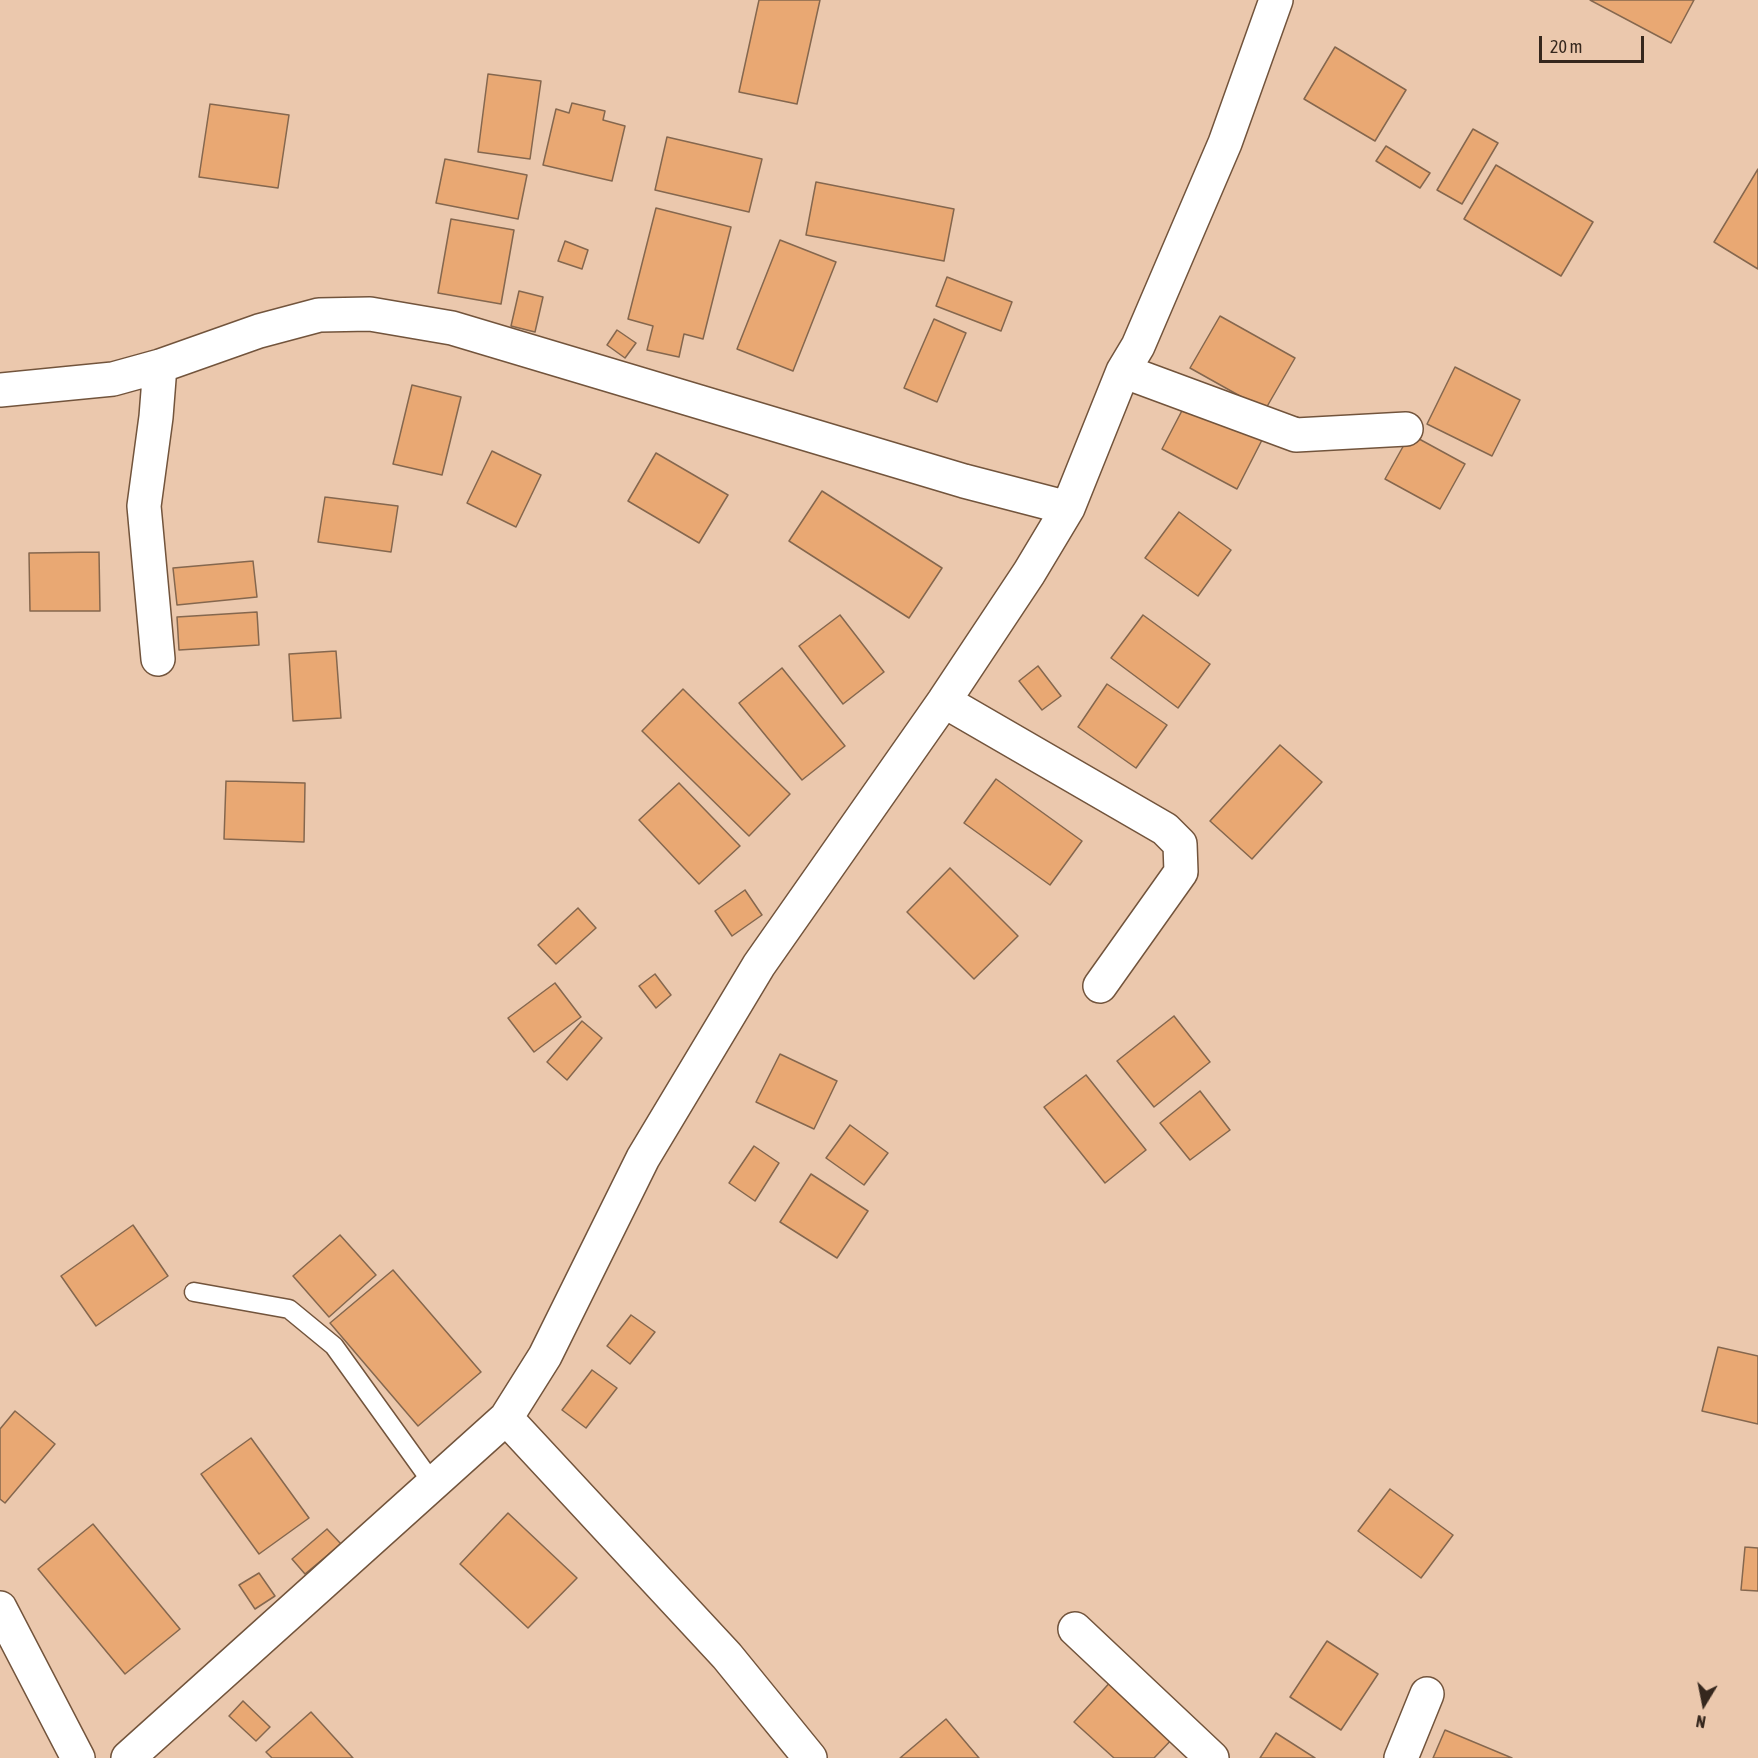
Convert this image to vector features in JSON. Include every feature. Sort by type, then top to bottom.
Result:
[{"type":"street","points":[[128,1758],[506,1418],[545,1356],[643,1158],[759,965],[944,701],[1029,573],[1068,508],[1123,371],[1138,346],[1225,143],[1276,0]]},
{"type":"street","points":[[0,390],[113,379],[160,366],[259,331],[319,315],[370,314],[452,328],[952,478],[1068,508]]},
{"type":"street","points":[[158,659],[144,506],[160,366]]},
{"type":"street","points":[[1123,371],[1296,435],[1406,429]]},
{"type":"street","points":[[944,701],[1165,829],[1180,844],[1181,872],[1100,986]]},
{"type":"street","points":[[506,1418],[728,1656],[810,1758]]},
{"type":"street","points":[[0,1608],[78,1758]]},
{"type":"street","points":[[1075,1629],[1212,1758]]},
{"type":"street","points":[[1401,1758],[1427,1694]]},
{"type":"lane","points":[[194,1292],[289,1309],[334,1346],[434,1485]]},
{"type":"building","points":[[759,0],[820,0],[797,104],[739,92]]},
{"type":"building","points":[[1590,0],[1694,0],[1671,43]]},
{"type":"building","points":[[1335,47],[1406,90],[1375,141],[1304,99]]},
{"type":"building","points":[[488,74],[541,81],[530,159],[478,152]]},
{"type":"building","points":[[572,103],[605,111],[603,120],[625,126],[612,181],[543,165],[556,109],[569,113]]},
{"type":"building","points":[[210,104],[289,115],[278,188],[199,177]]},
{"type":"building","points":[[1473,129],[1498,143],[1462,204],[1437,190]]},
{"type":"building","points":[[667,137],[762,159],[749,212],[655,190]]},
{"type":"building","points":[[1386,146],[1430,173],[1420,188],[1376,161]]},
{"type":"building","points":[[445,159],[527,175],[518,219],[436,203]]},
{"type":"building","points":[[1496,165],[1593,222],[1561,276],[1464,219]]},
{"type":"building","points":[[1758,169],[1758,269],[1714,242]]},
{"type":"building","points":[[816,182],[954,209],[944,261],[806,235]]},
{"type":"building","points":[[656,208],[731,227],[703,339],[684,334],[679,357],[647,350],[653,326],[628,319]]},
{"type":"building","points":[[451,219],[514,230],[501,304],[438,293]]},
{"type":"building","points":[[780,240],[836,262],[793,371],[737,349]]},
{"type":"building","points":[[565,241],[588,250],[582,269],[558,261]]},
{"type":"building","points":[[947,277],[1012,302],[1001,331],[936,306]]},
{"type":"building","points":[[519,291],[543,297],[535,332],[511,326]]},
{"type":"building","points":[[1220,316],[1295,358],[1265,410],[1190,368]]},
{"type":"building","points":[[934,319],[966,333],[937,402],[904,388]]},
{"type":"building","points":[[617,330],[636,343],[625,358],[607,345]]},
{"type":"building","points":[[1455,367],[1520,400],[1492,456],[1427,424]]},
{"type":"building","points":[[412,385],[461,397],[442,475],[393,464]]},
{"type":"building","points":[[1187,401],[1262,440],[1237,489],[1162,449]]},
{"type":"building","points":[[1410,434],[1465,464],[1440,509],[1385,479]]},
{"type":"building","points":[[492,451],[541,475],[516,527],[467,503]]},
{"type":"building","points":[[656,453],[728,495],[699,543],[628,501]]},
{"type":"building","points":[[822,491],[942,568],[909,618],[789,541]]},
{"type":"building","points":[[325,497],[398,506],[391,552],[318,542]]},
{"type":"building","points":[[1179,512],[1231,550],[1198,596],[1145,558]]},
{"type":"building","points":[[99,552],[100,611],[30,611],[29,553]]},
{"type":"building","points":[[253,561],[257,597],[177,605],[173,568]]},
{"type":"building","points":[[257,612],[259,645],[179,650],[177,617]]},
{"type":"building","points":[[840,615],[884,672],[843,704],[799,646]]},
{"type":"building","points":[[1143,615],[1210,664],[1178,708],[1111,658]]},
{"type":"building","points":[[336,651],[341,718],[293,721],[289,654]]},
{"type":"building","points":[[1038,666],[1061,696],[1042,710],[1019,681]]},
{"type":"building","points":[[782,668],[845,746],[802,780],[739,703]]},
{"type":"building","points":[[1107,684],[1167,725],[1136,768],[1078,727]]},
{"type":"building","points":[[683,689],[790,794],[749,836],[642,731]]},
{"type":"building","points":[[1280,745],[1322,782],[1252,859],[1210,821]]},
{"type":"building","points":[[996,779],[1082,841],[1050,885],[964,823]]},
{"type":"building","points":[[226,781],[305,783],[304,842],[224,839]]},
{"type":"building","points":[[679,783],[740,846],[699,884],[639,820]]},
{"type":"building","points":[[950,868],[1018,936],[974,979],[907,912]]},
{"type":"building","points":[[745,890],[762,915],[732,936],[715,911]]},
{"type":"building","points":[[578,908],[596,928],[556,964],[538,945]]},
{"type":"building","points":[[655,974],[671,995],[656,1008],[639,986]]},
{"type":"building","points":[[555,983],[581,1017],[534,1052],[508,1018]]},
{"type":"building","points":[[1174,1016],[1210,1062],[1154,1107],[1117,1061]]},
{"type":"building","points":[[582,1021],[602,1038],[567,1080],[547,1062]]},
{"type":"building","points":[[780,1054],[837,1081],[814,1129],[756,1102]]},
{"type":"building","points":[[1086,1075],[1146,1150],[1105,1183],[1044,1107]]},
{"type":"building","points":[[1200,1091],[1230,1130],[1190,1160],[1160,1123]]},
{"type":"building","points":[[850,1125],[888,1153],[864,1185],[826,1158]]},
{"type":"building","points":[[754,1146],[779,1163],[755,1201],[729,1183]]},
{"type":"building","points":[[811,1174],[868,1211],[837,1258],[780,1222]]},
{"type":"building","points":[[133,1225],[168,1276],[96,1326],[61,1276]]},
{"type":"building","points":[[340,1235],[376,1275],[329,1317],[293,1276]]},
{"type":"building","points":[[393,1270],[481,1372],[418,1426],[330,1323]]},
{"type":"building","points":[[631,1315],[655,1332],[630,1364],[607,1346]]},
{"type":"building","points":[[1718,1347],[1758,1356],[1758,1424],[1702,1411]]},
{"type":"building","points":[[592,1370],[617,1388],[586,1428],[562,1410]]},
{"type":"building","points":[[15,1411],[55,1444],[5,1503],[0,1499],[0,1429]]},
{"type":"building","points":[[251,1438],[309,1518],[259,1554],[201,1474]]},
{"type":"building","points":[[1390,1489],[1453,1535],[1421,1578],[1358,1531]]},
{"type":"building","points":[[508,1513],[577,1578],[528,1628],[460,1564]]},
{"type":"building","points":[[93,1524],[180,1629],[125,1674],[38,1569]]},
{"type":"building","points":[[327,1529],[341,1544],[305,1574],[292,1559]]},
{"type":"building","points":[[1745,1547],[1758,1548],[1758,1591],[1741,1590]]},
{"type":"building","points":[[259,1573],[275,1596],[255,1609],[239,1585]]},
{"type":"building","points":[[1327,1641],[1378,1674],[1341,1730],[1290,1697]]},
{"type":"building","points":[[1114,1678],[1176,1735],[1154,1758],[1114,1758],[1074,1722]]},
{"type":"building","points":[[243,1701],[270,1727],[256,1741],[229,1716]]},
{"type":"building","points":[[311,1712],[353,1758],[272,1758],[266,1752]]},
{"type":"building","points":[[946,1719],[979,1758],[900,1758]]},
{"type":"building","points":[[1445,1730],[1512,1758],[1433,1758]]},
{"type":"building","points":[[1276,1733],[1315,1758],[1260,1758]]}]
